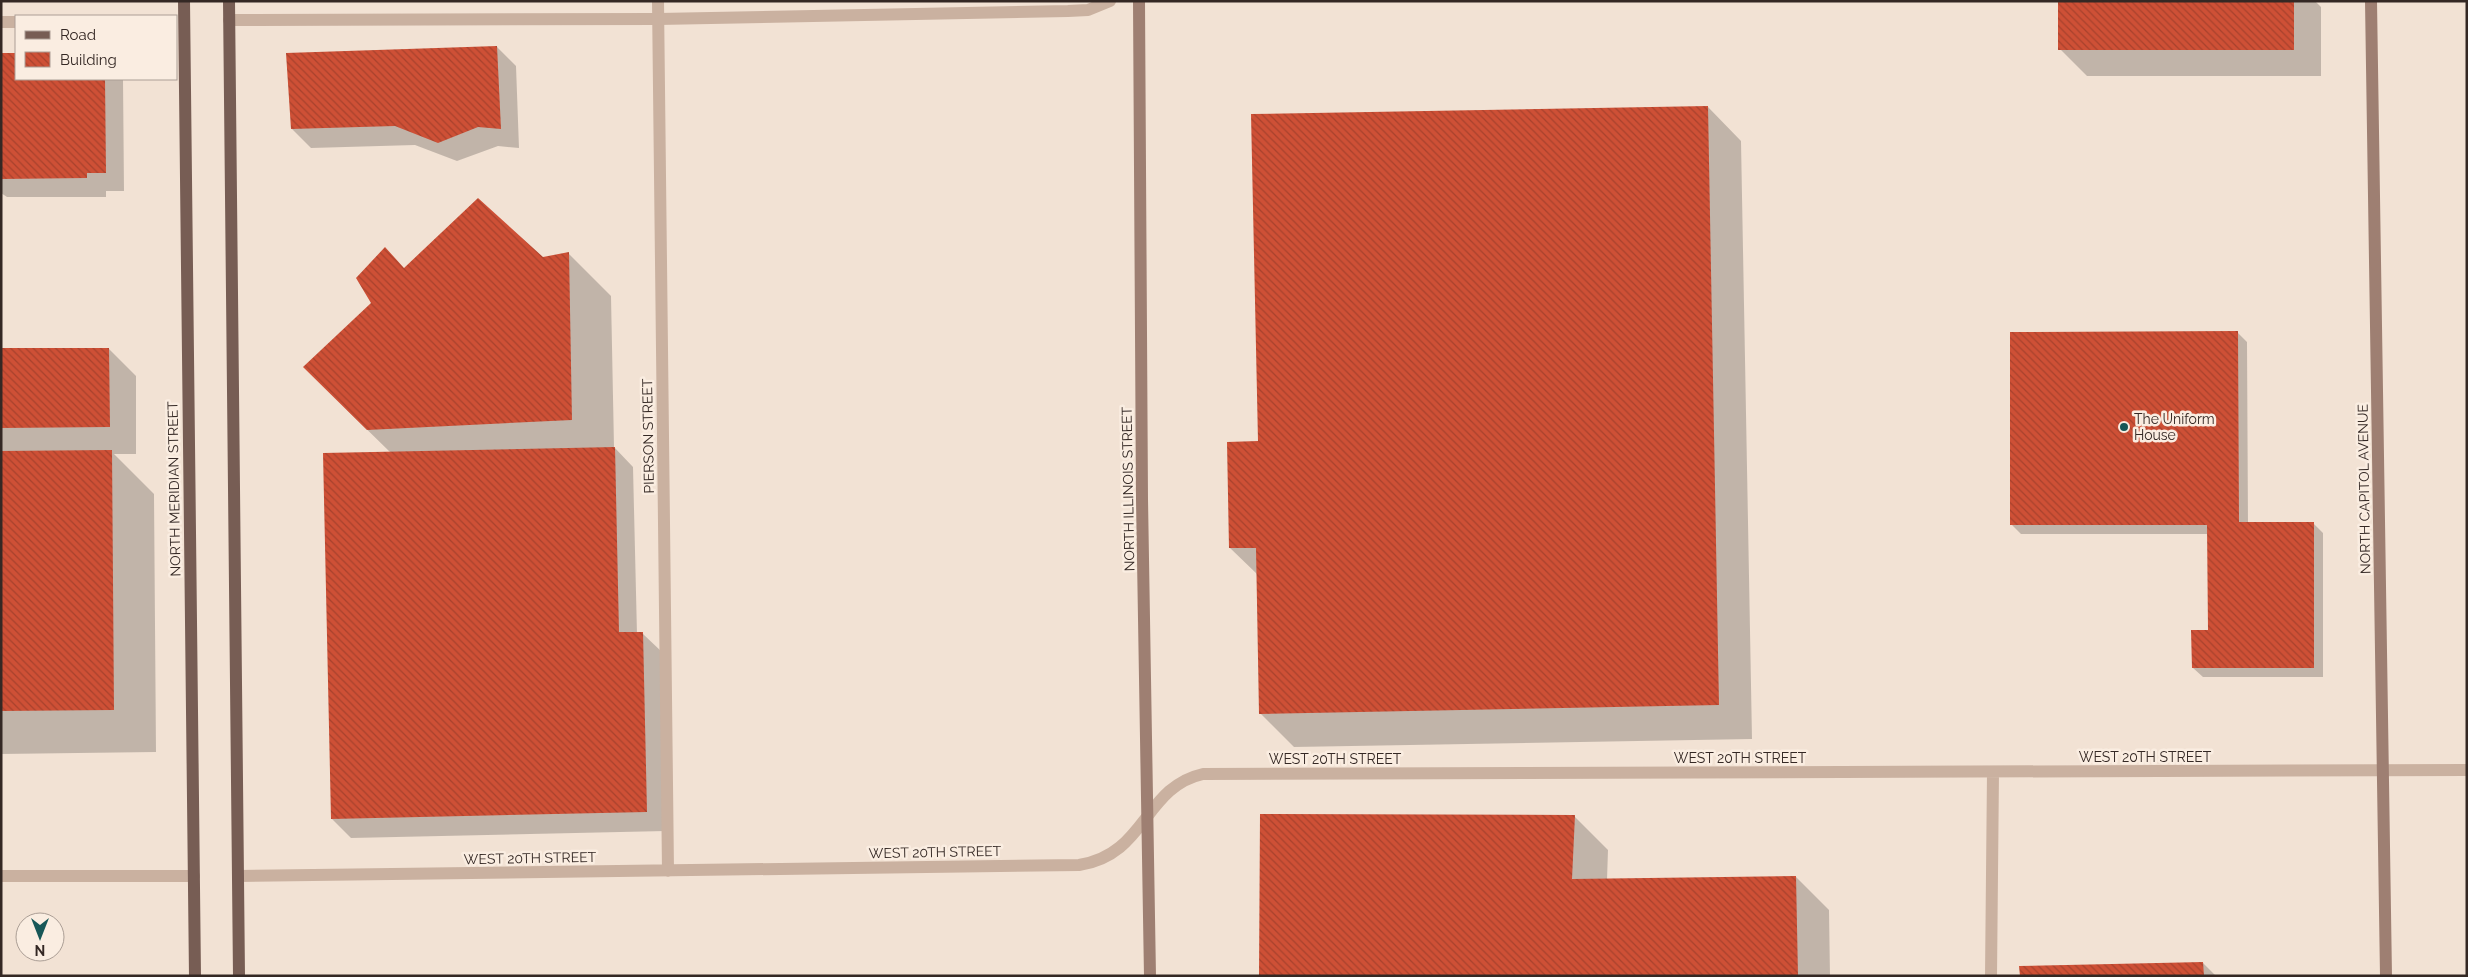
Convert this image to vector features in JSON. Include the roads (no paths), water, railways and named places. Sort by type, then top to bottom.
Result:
[{"type":"main road","name":"NORTH MERIDIAN STREET","points":[[184,1],[180,21],[195,976]]},
{"type":"main road","points":[[229,1],[239,976]]},
{"type":"main road","name":"NORTH ILLINOIS STREET","points":[[1139,1],[1142,499],[1150,976]]},
{"type":"main road","name":"NORTH CAPITOL AVENUE","points":[[2371,1],[2386,976]]},
{"type":"street","name":"PIERSON STREET","points":[[658,1],[668,871]]},
{"type":"street","points":[[230,20],[658,19],[1088,10],[1110,1]]},
{"type":"street","points":[[1,22],[15,22]]},
{"type":"street","name":"WEST 20TH STREET","points":[[238,876],[1079,865],[1101,860],[1129,842],[1168,791],[1188,777],[1203,774],[2467,770]]},
{"type":"street","points":[[1991,976],[1993,772]]},
{"type":"street","points":[[1,876],[194,876]]},
{"type":"place","name":"The Uniform House","points":[[2124,427]]}]
